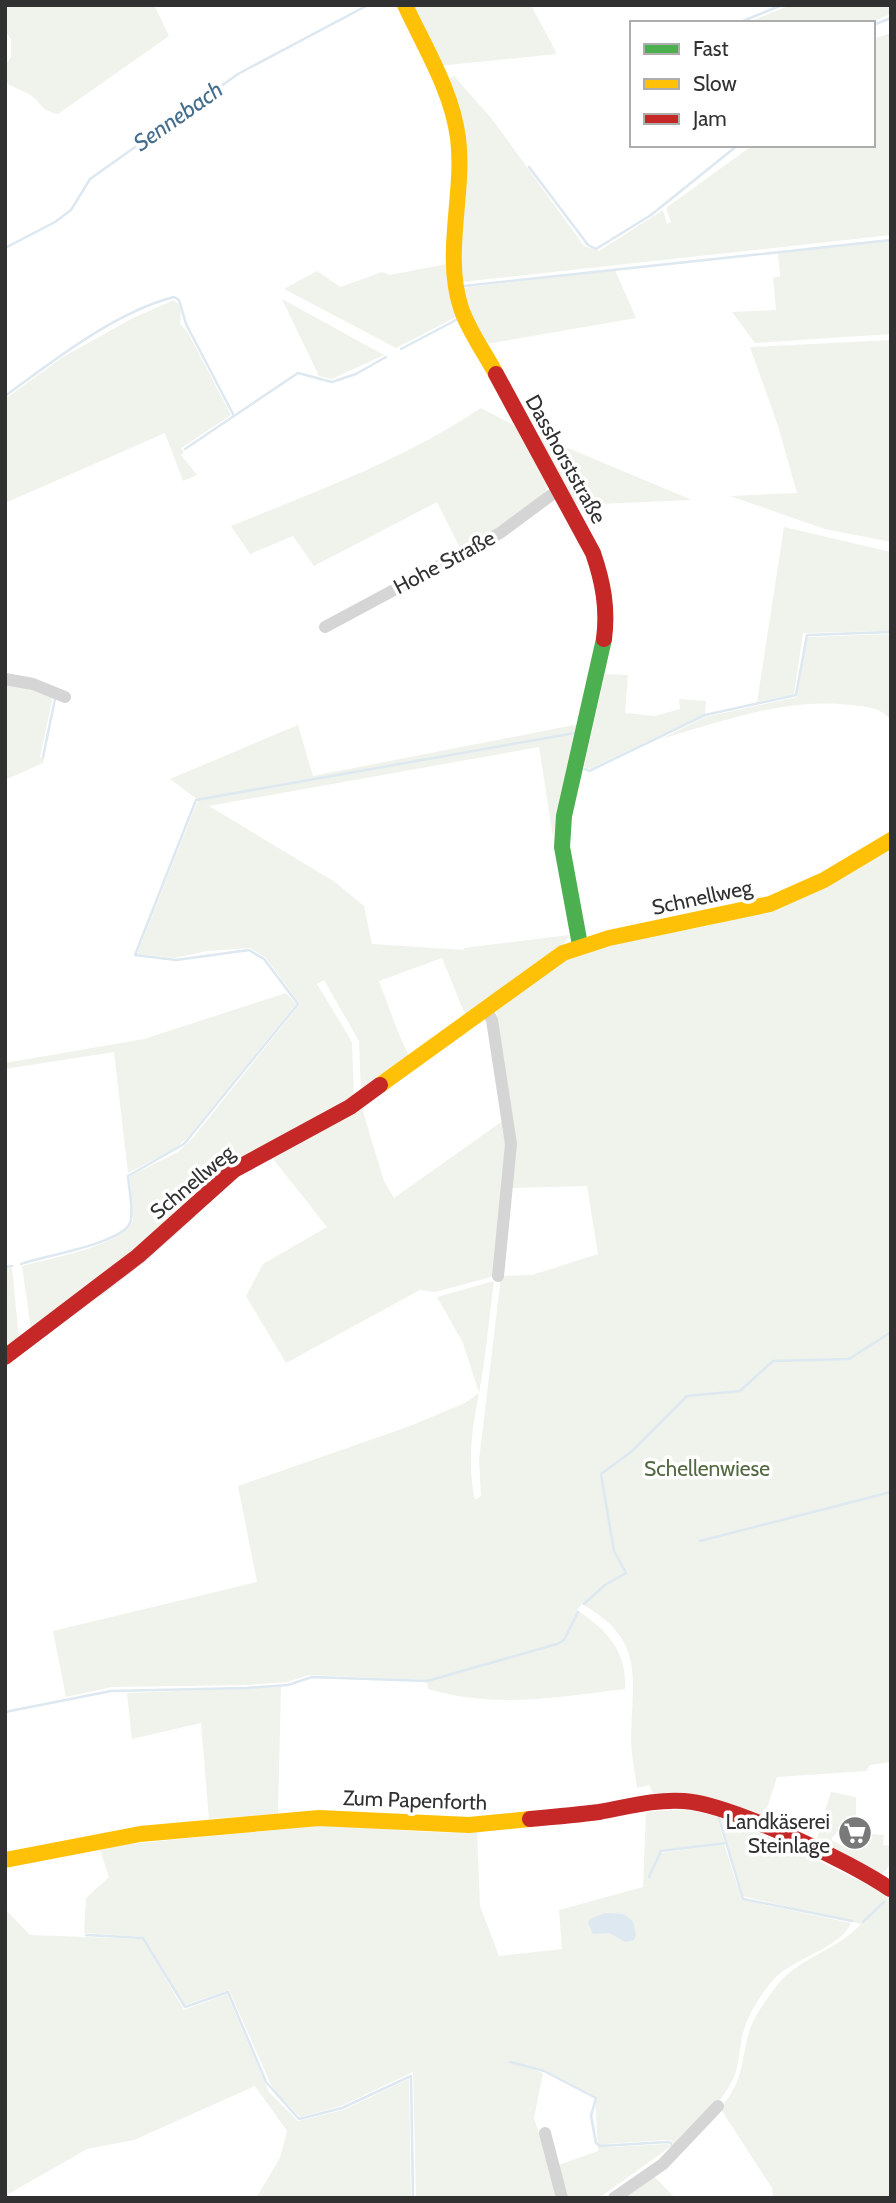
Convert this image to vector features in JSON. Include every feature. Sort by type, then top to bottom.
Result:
[{"type":"street","name":"Dasshorststraße","points":[[405,5],[447,99],[456,130],[457,285],[461,309],[593,552],[602,578],[607,615],[603,648],[564,816],[562,847],[580,945]]},
{"type":"street","name":"Hohe Straße","points":[[325,627],[500,533],[558,490]]},
{"type":"street","points":[[5,679],[33,684],[65,698]]},
{"type":"street","name":"Schnellweg","points":[[5,1357],[138,1256],[234,1170],[350,1107],[542,965],[580,945],[756,909],[790,896],[891,840]]},
{"type":"street","points":[[486,1009],[492,1020],[511,1144],[498,1276]]},
{"type":"street","name":"Zum Papenforth","points":[[5,1860],[122,1836],[195,1829],[346,1818],[469,1825],[598,1812],[648,1802],[685,1801],[723,1810],[761,1825],[877,1880],[890,1889]]},
{"type":"street","points":[[614,2198],[663,2164],[718,2106]]},
{"type":"street","points":[[545,2133],[562,2198]]},
{"type":"green space","points":[[5,5],[154,5],[169,36],[58,114],[44,109],[30,95],[5,81],[5,66],[11,57],[11,39],[5,31]]},
{"type":"green space","points":[[410,5],[531,5],[557,54],[438,66]]},
{"type":"green space","points":[[791,5],[891,5],[891,14],[874,21],[751,21]]},
{"type":"green space","points":[[891,33],[891,235],[462,282],[447,82],[454,76],[492,119],[584,246],[599,251],[663,210],[667,224],[671,222],[666,208],[750,147],[875,147],[875,38]]},
{"type":"green space","points":[[889,241],[891,334],[755,343],[732,312],[776,310],[773,278],[780,276],[778,253]]},
{"type":"green space","points":[[452,263],[458,316],[396,348],[284,289],[317,271],[340,287],[382,272],[390,275]]},
{"type":"green space","points":[[615,270],[636,318],[492,343],[488,343],[469,314],[462,288]]},
{"type":"green space","points":[[282,299],[384,355],[332,379],[319,376]]},
{"type":"green space","points":[[174,300],[181,307],[180,324],[187,331],[231,415],[181,448],[184,452],[181,455],[197,475],[183,481],[165,433],[5,503],[5,399],[63,357],[133,318]]},
{"type":"green space","points":[[891,340],[891,542],[825,529],[730,496],[797,493],[778,426],[750,347]]},
{"type":"green space","points":[[481,408],[515,426],[548,487],[541,498],[521,516],[461,550],[437,502],[314,566],[293,536],[250,554],[231,526],[390,459]]},
{"type":"green space","points":[[532,433],[692,500],[575,505]]},
{"type":"green space","points":[[784,527],[891,552],[891,631],[803,633],[794,694],[757,702]]},
{"type":"green space","points":[[891,634],[891,720],[883,712],[868,707],[827,703],[803,704],[755,712],[661,739],[705,717],[797,697],[807,637]]},
{"type":"green space","points":[[605,674],[628,675],[625,713],[655,716],[680,709],[679,699],[706,701],[705,714],[589,769],[584,767]]},
{"type":"green space","points":[[5,683],[53,696],[40,757],[44,758],[43,763],[5,780]]},
{"type":"green space","points":[[579,724],[553,837],[539,747],[209,806],[335,882],[364,906],[372,944],[464,950],[570,935],[562,947],[466,1017],[442,958],[379,981],[410,1058],[361,1092],[359,1041],[324,980],[317,984],[352,1042],[354,1097],[324,1114],[31,1330],[22,1266],[100,1245],[126,1230],[133,1221],[130,1176],[178,1152],[192,1139],[300,1004],[265,957],[250,948],[207,951],[175,958],[137,954],[198,800],[170,779],[298,725],[313,776]]},
{"type":"green space","name":"Schellenwiese","points":[[891,846],[891,1762],[870,1765],[866,1771],[777,1777],[763,1821],[655,1797],[649,1785],[637,1788],[631,1745],[631,1662],[626,1646],[617,1632],[603,1618],[582,1604],[577,1610],[606,1634],[619,1653],[623,1663],[625,1689],[526,1700],[477,1699],[428,1689],[427,1680],[309,1675],[287,1682],[248,1685],[112,1687],[66,1697],[53,1631],[257,1582],[238,1486],[410,1426],[465,1403],[479,1393],[471,1446],[475,1500],[481,1496],[479,1460],[501,1276],[532,1275],[598,1254],[587,1186],[511,1188],[496,1007],[545,970],[587,948],[708,926]]},
{"type":"green space","points":[[286,993],[296,1004],[188,1137],[176,1148],[128,1173],[114,1052],[5,1069],[5,1063],[144,1039]]},
{"type":"green space","points":[[361,1105],[384,1181],[394,1198],[504,1120],[507,1143],[495,1276],[435,1292],[420,1290],[286,1363],[246,1296],[263,1264],[327,1227],[270,1155]]},
{"type":"green space","points":[[12,1268],[19,1339],[5,1350],[5,1269]]},
{"type":"green space","points":[[494,1281],[486,1351],[479,1393],[463,1343],[437,1297]]},
{"type":"green space","points":[[281,1687],[278,1814],[209,1819],[201,1723],[132,1739],[127,1693]]},
{"type":"green space","points":[[831,1792],[856,1797],[856,1819],[848,1816],[831,1840],[853,1851],[863,1833],[884,1835],[883,1845],[891,1846],[888,1867],[878,1876],[814,1847]]},
{"type":"green space","points":[[684,1809],[717,1816],[724,1842],[660,1851],[648,1877],[661,1853],[724,1844],[742,1900],[851,1923],[846,1932],[837,1939],[782,1972],[770,1984],[756,2003],[746,2024],[736,2072],[729,2087],[715,2106],[675,2148],[672,2141],[665,2140],[607,2144],[608,2147],[668,2144],[670,2147],[599,2198],[565,2198],[556,2166],[598,2151],[595,2096],[544,2070],[508,2061],[543,2073],[534,2118],[560,2198],[416,2198],[413,2072],[341,2106],[300,2117],[273,2089],[229,1990],[185,2005],[144,1937],[84,1933],[86,1898],[109,1877],[99,1847],[325,1825],[439,1832],[477,1831],[480,1906],[499,1956],[562,1949],[559,1910],[643,1887],[646,1812]]},
{"type":"green space","points":[[719,1813],[891,1896],[891,2198],[773,2198],[772,2188],[720,2108],[738,2080],[752,2024],[775,1988],[794,1969],[840,1941],[861,1924],[742,1896]]},
{"type":"green space","points":[[5,1909],[30,1935],[143,1939],[184,2010],[227,1994],[269,2092],[298,2121],[343,2110],[409,2079],[411,2198],[256,2198],[280,2158],[287,2131],[255,2086],[134,2140],[87,2149],[5,2196]]},
{"type":"green space","points":[[653,2175],[675,2198],[620,2198]]},
{"type":"shaded area","points":[[605,1913],[623,1914],[633,1921],[636,1935],[634,1940],[626,1942],[609,1933],[593,1934],[588,1923],[590,1919]]},
{"type":"waterway","name":"Sennebach","points":[[5,248],[55,222],[71,210],[90,179],[238,74],[368,5]]},
{"type":"waterway","points":[[743,21],[782,5]]},
{"type":"waterway","points":[[875,24],[891,18]]},
{"type":"waterway","points":[[529,167],[588,245],[596,249],[651,215],[736,147]]},
{"type":"waterway","points":[[464,286],[891,240]]},
{"type":"waterway","points":[[5,396],[107,326],[152,304],[174,297],[179,300],[186,324],[234,416],[298,373],[332,382],[356,374],[386,357]]},
{"type":"waterway","points":[[401,349],[458,319]]},
{"type":"waterway","points":[[185,449],[234,416]]},
{"type":"waterway","points":[[585,769],[589,771],[705,715],[796,695],[807,635],[891,632]]},
{"type":"waterway","points":[[43,757],[55,699]]},
{"type":"waterway","points":[[21,1264],[83,1248],[116,1235],[126,1228],[131,1220],[128,1176],[184,1144],[298,1004],[264,959],[249,950],[176,960],[135,955],[196,800],[575,733]]},
{"type":"waterway","points":[[100,1295],[145,1260],[194,1216]]},
{"type":"waterway","points":[[5,1267],[12,1266]]},
{"type":"waterway","points":[[584,1604],[605,1585],[626,1573],[614,1551],[601,1474],[631,1452],[687,1396],[740,1391],[773,1361],[849,1359],[891,1332]]},
{"type":"waterway","points":[[700,1541],[891,1492]]},
{"type":"waterway","points":[[5,1712],[111,1691],[247,1688],[288,1685],[312,1677],[427,1681],[557,1644],[564,1640],[578,1612]]},
{"type":"waterway","points":[[718,1815],[743,1899],[852,1921]]},
{"type":"waterway","points":[[649,1877],[661,1851],[726,1843]]},
{"type":"waterway","points":[[863,1922],[884,1902]]},
{"type":"waterway","points":[[86,1935],[143,1938],[185,2007],[228,1992],[266,2082],[299,2119],[342,2108],[411,2076],[413,2198]]},
{"type":"waterway","points":[[510,2062],[544,2071],[596,2098],[591,2116],[596,2143],[600,2146],[667,2142],[671,2143],[672,2147]]},
{"type":"traffic: fast","points":[[580,945],[562,847],[564,816],[604,639]]},
{"type":"traffic: slow","points":[[405,5],[437,70],[455,121],[459,159],[454,245],[456,287],[468,325],[496,374]]},
{"type":"traffic: slow","points":[[380,1085],[563,953],[609,938],[770,904],[824,880],[891,840]]},
{"type":"traffic: slow","points":[[5,1860],[140,1834],[319,1818],[469,1825],[530,1819]]},
{"type":"traffic: jam","points":[[496,374],[593,553],[604,595],[604,639]]},
{"type":"traffic: jam","points":[[5,1357],[138,1256],[234,1170],[350,1107],[380,1085]]},
{"type":"traffic: jam","points":[[530,1819],[599,1812],[662,1801],[684,1801],[730,1812],[790,1836],[848,1864],[890,1889]]},
{"type":"place","name":"Landkäserei Steinlage","points":[[855,1833]]}]
